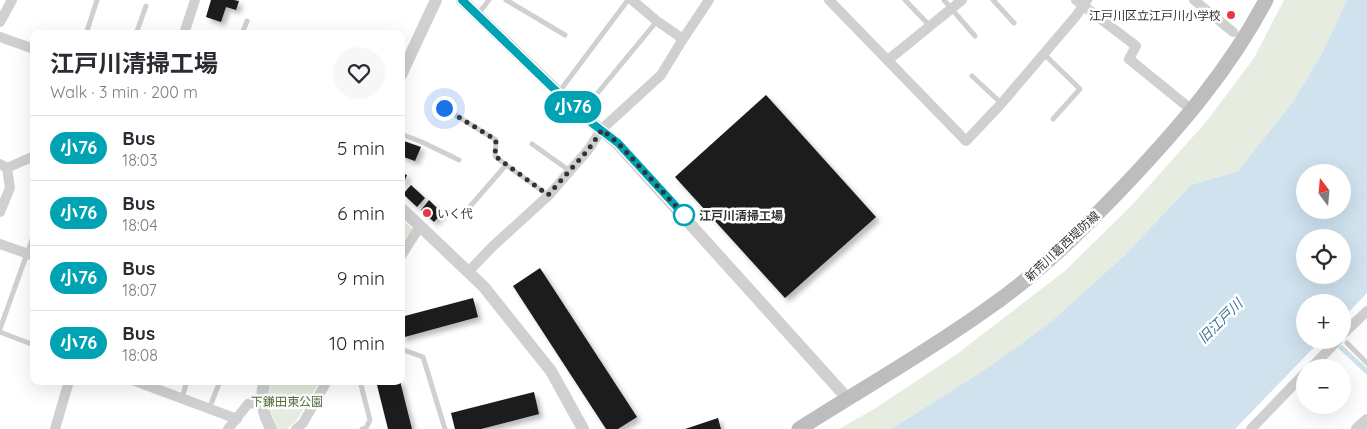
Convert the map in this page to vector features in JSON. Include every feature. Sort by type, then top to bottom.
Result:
[{"type":"main road","name":"新荒川葛西堤防線","points":[[799,429],[954,332],[1029,278],[1094,218],[1193,111],[1230,61],[1266,0]]},
{"type":"street","points":[[0,22],[12,0]]},
{"type":"street","points":[[185,30],[195,0]]},
{"type":"street","points":[[405,66],[436,0]]},
{"type":"street","points":[[462,0],[580,114],[618,143],[847,398]]},
{"type":"street","points":[[632,0],[683,39]]},
{"type":"street","points":[[469,271],[571,171],[602,130],[661,75],[709,0]]},
{"type":"street","points":[[829,0],[966,140],[1001,104],[1044,54],[1082,2],[1136,46],[1129,58],[1193,111]]},
{"type":"street","points":[[888,60],[962,0]]},
{"type":"street","points":[[1194,0],[1233,32]]},
{"type":"street","points":[[0,37],[30,48]]},
{"type":"street","points":[[0,212],[10,188],[3,166],[30,157]]},
{"type":"street","points":[[405,212],[484,287],[551,370],[583,429]]},
{"type":"street","points":[[405,250],[420,226]]},
{"type":"street","points":[[0,244],[30,255]]},
{"type":"street","points":[[1351,330],[1367,311]]},
{"type":"street","points":[[1321,359],[1332,349]]},
{"type":"street","points":[[1251,429],[1296,382]]},
{"type":"street","points":[[55,429],[68,385]]},
{"type":"street","points":[[154,385],[237,419]]},
{"type":"street","points":[[264,385],[262,402],[271,429]]},
{"type":"street","points":[[303,427],[325,385]]},
{"type":"street","points":[[228,429],[248,404],[262,402]]},
{"type":"street","points":[[1357,429],[1367,420]]},
{"type":"lane","points":[[87,30],[97,0]]},
{"type":"lane","points":[[478,15],[489,0]]},
{"type":"lane","points":[[506,0],[564,35]]},
{"type":"lane","points":[[558,93],[628,0]]},
{"type":"lane","points":[[905,0],[930,27]]},
{"type":"lane","points":[[944,0],[975,36]]},
{"type":"lane","points":[[993,0],[1014,24]]},
{"type":"lane","points":[[137,30],[146,6]]},
{"type":"lane","points":[[244,30],[247,21]]},
{"type":"lane","points":[[580,114],[657,21]]},
{"type":"lane","points":[[1044,54],[1080,89],[1053,119]]},
{"type":"lane","points":[[972,76],[1001,104]]},
{"type":"lane","points":[[444,108],[496,140],[495,156],[548,195]]},
{"type":"lane","points":[[405,136],[459,160]]},
{"type":"lane","points":[[532,144],[571,171]]},
{"type":"lane","points":[[467,210],[506,165]]},
{"type":"lane","points":[[30,257],[0,331],[30,343]]},
{"type":"lane","points":[[1351,347],[1367,363]]},
{"type":"lane","points":[[405,351],[423,357],[445,429]]},
{"type":"lane","points":[[182,398],[186,385]]},
{"type":"lane","points":[[210,409],[219,385]]},
{"type":"lane","points":[[361,385],[370,420],[366,428],[362,429]]},
{"type":"green space","points":[[1284,0],[1347,0],[1323,51],[1293,102],[1238,171],[1191,185],[1123,257],[1092,286],[1053,320],[978,374],[891,429],[839,429],[874,409],[957,354],[1066,270],[1132,205],[1206,122],[1254,58]]},
{"type":"green space","points":[[405,222],[412,229],[405,239]]},
{"type":"green space","name":"下鎌田東公園","points":[[271,385],[318,385],[297,420],[287,429],[278,429],[271,412]]},
{"type":"water","name":"旧江戸川","points":[[1347,0],[1367,0],[1367,293],[1351,310],[1351,294],[1296,294],[1296,349],[1312,349],[1303,359],[1296,359],[1296,366],[1235,429],[891,429],[978,374],[1053,320],[1123,257],[1191,185],[1238,171],[1293,102],[1323,51]]},
{"type":"water","points":[[1339,349],[1346,349],[1367,368],[1367,375],[1351,359]]},
{"type":"building","points":[[211,0],[239,1],[236,10],[226,7],[221,22],[206,17]]},
{"type":"building","name":"江戸川清掃工場","points":[[766,95],[876,217],[785,298],[675,177]]},
{"type":"building","points":[[405,141],[421,147],[415,161],[405,157]]},
{"type":"building","points":[[411,185],[425,198],[417,207],[405,196],[405,192]]},
{"type":"building","points":[[429,200],[442,213],[434,222],[421,210]]},
{"type":"building","points":[[540,268],[637,417],[618,429],[606,429],[513,286]]},
{"type":"building","points":[[473,298],[478,317],[405,337],[405,316]]},
{"type":"building","points":[[377,385],[401,385],[412,429],[388,429]]},
{"type":"building","points":[[534,392],[539,414],[481,429],[455,429],[451,413]]},
{"type":"building","points":[[718,418],[721,429],[685,429]]},
{"type":"bus line","name":"小76","points":[[462,0],[580,114],[618,143],[684,215]]},
{"type":"place","name":"江戸川区立江戸川小学校","points":[[1231,15]]},
{"type":"place","name":"いく代","points":[[427,213]]},
{"type":"place","name":"江戸川清掃工場","points":[[684,215]]},
{"type":"route","points":[[444,108],[496,140],[495,156],[548,195],[571,171],[602,130],[618,143],[684,215]]}]
